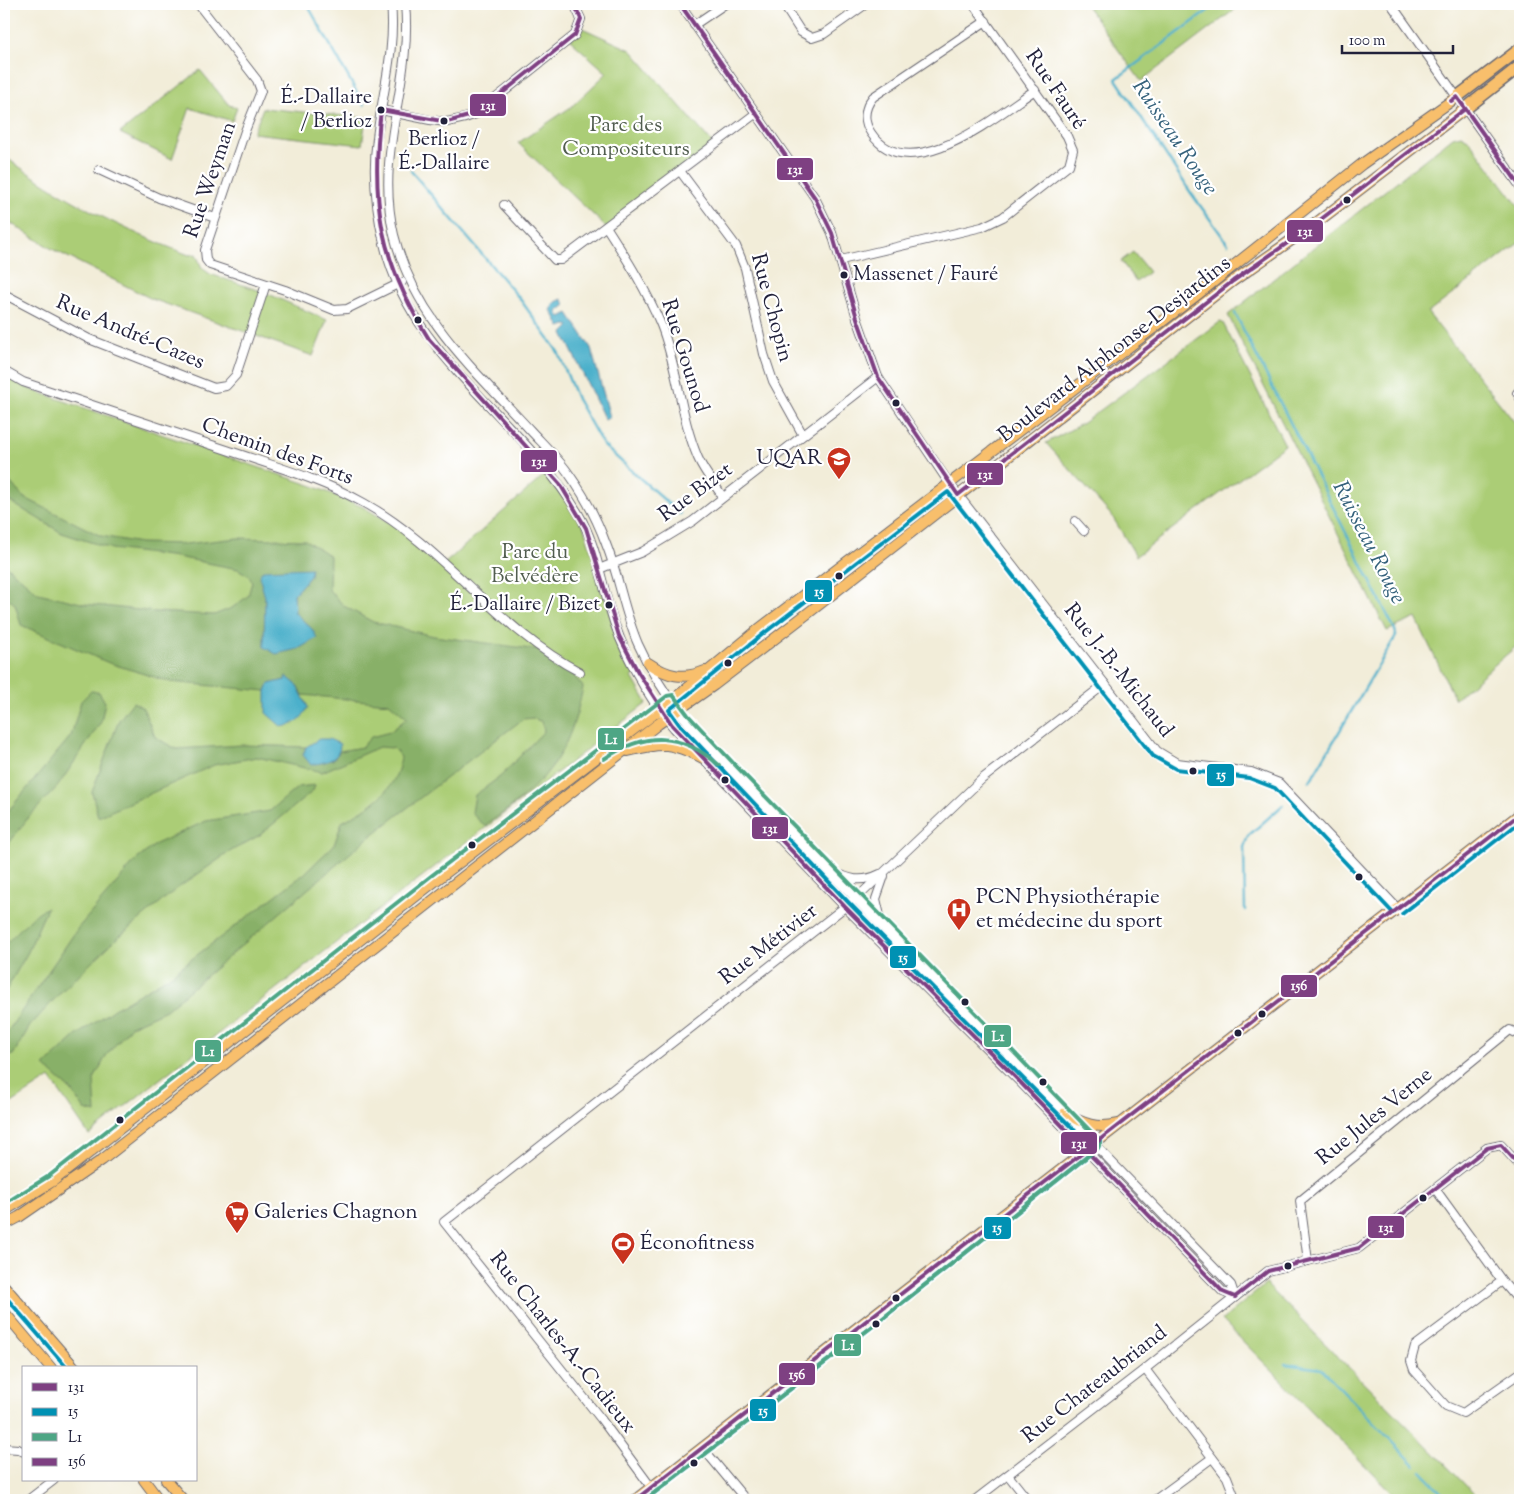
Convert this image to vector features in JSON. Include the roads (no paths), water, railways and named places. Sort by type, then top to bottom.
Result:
[{"type":"highway","points":[[1457,97],[1520,49]]},
{"type":"highway","points":[[1465,109],[1520,66]]},
{"type":"main road","name":"Boulevard Alphonse-Desjardins","points":[[4,1211],[53,1181],[435,881],[671,701],[760,629],[948,483],[1198,294],[1362,164],[1457,97]]},
{"type":"main road","name":"Boulevard Alphonse-Desjardins","points":[[4,1225],[102,1160],[622,753],[812,610],[1233,281],[1316,223],[1465,109]]},
{"type":"main road","points":[[648,663],[666,675],[682,677],[712,668]]},
{"type":"main road","points":[[622,753],[656,744],[668,744],[703,758]]},
{"type":"main road","points":[[635,1500],[869,1321],[1119,1124],[1520,814]]},
{"type":"main road","points":[[1065,1113],[1080,1122],[1094,1126],[1119,1124]]},
{"type":"main road","points":[[4,1286],[73,1366]]},
{"type":"main road","points":[[4,1312],[49,1366]]},
{"type":"main road","points":[[146,1482],[159,1500]]},
{"type":"main road","points":[[168,1482],[183,1500]]},
{"type":"street","name":"Rue Weyman","points":[[198,4],[257,80],[261,91],[205,250],[206,260],[210,265],[327,308],[341,310],[409,279]]},
{"type":"street","points":[[391,4],[391,52],[375,153],[376,202],[384,246],[398,284],[412,312],[429,338],[553,473],[580,515],[599,569],[619,636],[660,709],[703,758],[845,907],[1231,1285],[1236,1297]]},
{"type":"street","points":[[404,4],[404,62],[388,159],[388,199],[396,241],[409,279],[424,309],[436,326],[568,472],[594,515],[612,564],[626,612],[648,663],[677,712],[884,929],[1065,1113],[1090,1147]]},
{"type":"street","points":[[381,110],[447,122],[476,114],[576,35],[581,19],[574,4]]},
{"type":"street","name":"Rue J.-B.-Michaud","points":[[680,4],[755,114],[787,154],[815,198],[832,234],[857,318],[878,377],[948,483],[1157,751],[1168,759],[1190,765],[1251,772],[1279,783],[1398,910]]},
{"type":"street","points":[[694,25],[725,4]]},
{"type":"street","points":[[783,4],[801,32],[812,38],[824,34],[866,4]]},
{"type":"street","name":"Rue Fauré","points":[[841,260],[982,227],[1003,217],[1069,165],[1073,150],[1068,136],[973,4]]},
{"type":"street","points":[[1391,4],[1520,186]]},
{"type":"street","points":[[986,21],[873,97],[867,104],[865,114],[870,131],[881,145],[903,155],[945,147],[960,140],[1034,90]]},
{"type":"street","points":[[504,205],[555,260],[560,260],[607,228],[755,114]]},
{"type":"street","points":[[99,170],[159,198],[216,218]]},
{"type":"street","name":"Rue Chopin","points":[[680,171],[736,246],[745,268],[764,354],[773,381],[803,435]]},
{"type":"street","name":"Rue Gounod","points":[[607,228],[644,288],[661,325],[677,375],[690,434],[698,460],[724,497]]},
{"type":"street","name":"Rue André-Cazes","points":[[4,294],[89,339],[214,388],[226,386],[236,375],[266,284]]},
{"type":"street","name":"Chemin des Forts","points":[[4,372],[23,382],[312,478],[365,503],[416,538],[517,631],[556,660],[580,672]]},
{"type":"street","name":"Rue Bizet","points":[[599,569],[642,552],[693,521],[878,377]]},
{"type":"street","points":[[1075,521],[1084,531]]},
{"type":"street","name":"Rue Métivier","points":[[444,1222],[856,899],[982,779],[1105,684]]},
{"type":"street","points":[[822,864],[840,875],[856,880],[869,879],[888,869]]},
{"type":"street","points":[[884,929],[876,899],[880,883],[888,869]]},
{"type":"street","name":"Rue Jules Verne","points":[[1308,1261],[1300,1200],[1510,1030],[1520,1036]]},
{"type":"street","name":"Rue Chateaubriand","points":[[975,1500],[1268,1271],[1359,1248],[1436,1190],[1486,1148],[1501,1145],[1520,1166]]},
{"type":"street","points":[[1436,1190],[1502,1281],[1520,1302]]},
{"type":"street","name":"Rue Charles-A.-Cadieux","points":[[444,1222],[602,1419],[651,1487]]},
{"type":"street","points":[[1502,1281],[1416,1346],[1411,1361],[1414,1370],[1446,1406],[1463,1413],[1520,1373]]},
{"type":"street","points":[[1145,1369],[1227,1477],[1236,1500]]},
{"type":"street","points":[[702,1447],[746,1500]]},
{"type":"street","points":[[4,1448],[22,1451]]},
{"type":"street","points":[[1155,1500],[1212,1458]]},
{"type":"street","points":[[1008,1476],[1028,1500]]},
{"type":"street","points":[[28,1500],[50,1482]]},
{"type":"water","points":[[562,299],[566,305],[557,312],[560,317],[568,313],[591,348],[610,417],[605,420],[563,333],[570,326],[560,327],[551,310],[554,303]]},
{"type":"water","points":[[311,568],[310,576],[294,594],[295,613],[312,629],[317,638],[298,649],[276,654],[264,647],[265,597],[259,576],[263,570]]},
{"type":"water","points":[[286,676],[297,685],[308,707],[298,721],[282,727],[266,713],[266,691],[269,684],[285,680]]},
{"type":"water","points":[[319,739],[329,739],[340,744],[339,750],[331,760],[311,765],[303,755],[306,747]]},
{"type":"waterway","points":[[307,4],[364,105]]},
{"type":"waterway","name":"Ruisseau Rouge","points":[[1217,4],[1116,79],[1191,193],[1228,244]]},
{"type":"waterway","points":[[411,171],[520,299],[558,352],[577,399],[603,445],[680,514]]},
{"type":"waterway","name":"Ruisseau Rouge","points":[[1235,313],[1395,630],[1396,636],[1310,781]]},
{"type":"waterway","name":"Ruisseau Rouge","points":[[1245,910],[1244,847],[1248,836],[1283,805]]},
{"type":"waterway","points":[[1285,1364],[1322,1369],[1415,1465]]},
{"type":"waterway","points":[[1421,1471],[1449,1500]]},
{"type":"place","name":"É.-Dallaire / Berlioz","points":[[381,110]]},
{"type":"place","name":"Berlioz / É.-Dallaire","points":[[444,121]]},
{"type":"place","name":"Massenet / Fauré","points":[[844,275]]},
{"type":"place","name":"UQAR","points":[[839,480]]},
{"type":"place","name":"É.-Dallaire / Bizet","points":[[609,605]]},
{"type":"place","name":"PCN Physiothérapie et médecine du sport","points":[[959,931]]},
{"type":"place","name":"Galeries Chagnon","points":[[237,1234]]},
{"type":"place","name":"Éconofitness","points":[[623,1265]]},
{"type":"park label","name":"Parc des Compositeurs","points":[[626,138]]},
{"type":"park label","name":"Parc du Belvédère","points":[[535,565]]}]
